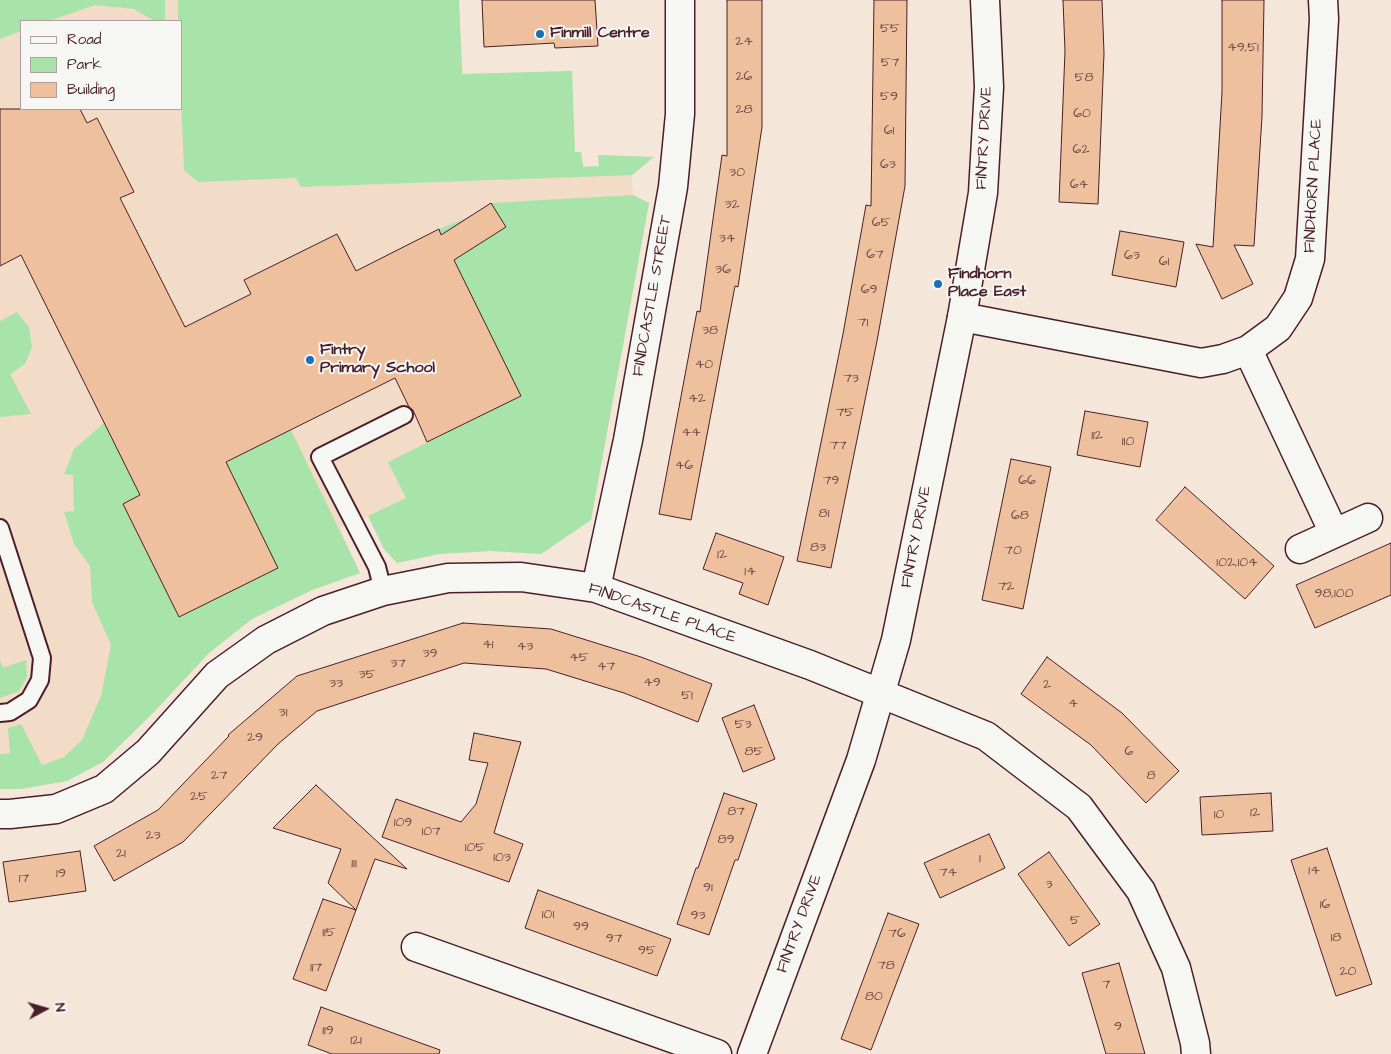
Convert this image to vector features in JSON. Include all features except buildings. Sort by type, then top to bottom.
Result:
[{"type":"street","name":"FINDCASTLE STREET","points":[[596,588],[628,440],[673,188],[680,114],[680,0]]},
{"type":"street","name":"FINTRY DRIVE","points":[[752,1054],[861,760],[896,640],[962,317],[983,193],[989,87],[985,0]]},
{"type":"street","name":"FINDHORN PLACE","points":[[962,317],[1201,363],[1223,359],[1248,350],[1278,328],[1298,298],[1310,259],[1324,19],[1323,0]]},
{"type":"street","points":[[1248,350],[1334,534]]},
{"type":"street","points":[[1300,549],[1368,518]]},
{"type":"street","name":"FINDCASTLE PLACE","points":[[0,814],[56,809],[104,789],[148,752],[217,675],[266,640],[323,612],[383,591],[448,578],[521,577],[596,588],[810,665],[986,736],[1079,806],[1141,891],[1176,968],[1195,1043],[1196,1054]]},
{"type":"street","points":[[416,947],[717,1054]]},
{"type":"lane","points":[[383,591],[377,567],[320,457],[404,415]]},
{"type":"lane","points":[[0,528],[42,658],[40,680],[29,700],[10,712],[0,713]]},
{"type":"shaded area","name":"Fintry Primary School","points":[[22,0],[459,0],[463,74],[572,71],[575,152],[581,152],[583,167],[599,166],[598,155],[654,157],[632,175],[633,195],[649,203],[591,520],[541,554],[491,551],[439,554],[397,563],[384,549],[368,516],[340,528],[360,573],[312,590],[252,619],[209,653],[154,712],[67,781],[21,789],[0,789],[0,14]]},
{"type":"green space","points":[[0,0],[165,0],[165,20],[152,20],[134,9],[95,5],[52,20],[20,20],[20,31],[0,39]]},
{"type":"green space","points":[[178,0],[459,0],[462,74],[572,71],[575,152],[581,152],[583,167],[599,166],[598,155],[654,157],[632,175],[301,187],[296,178],[198,182],[184,170],[181,110],[182,20],[178,20]]},
{"type":"green space","points":[[633,195],[649,203],[591,520],[541,554],[491,551],[439,554],[397,563],[384,549],[368,516],[406,498],[388,462],[521,396],[439,229],[471,216],[491,203]]},
{"type":"green space","points":[[17,312],[29,327],[32,347],[25,364],[10,374],[31,414],[0,417],[0,321]]},
{"type":"green space","points":[[104,423],[140,495],[123,504],[180,617],[278,568],[226,462],[291,430],[360,573],[312,590],[252,619],[209,653],[154,712],[103,762],[67,781],[21,789],[0,789],[0,754],[10,753],[8,728],[21,724],[42,765],[64,757],[82,740],[101,696],[111,645],[92,602],[90,566],[74,544],[64,512],[74,511],[73,475],[64,474],[74,449]]},
{"type":"green space","points":[[0,660],[3,668],[26,660],[27,677],[19,691],[0,698]]},
{"type":"place","name":"Finmill Centre","points":[[540,34]]},
{"type":"place","name":"Findhorn Place East","points":[[938,284]]},
{"type":"place","name":"Fintry Primary School","points":[[310,360]]}]
